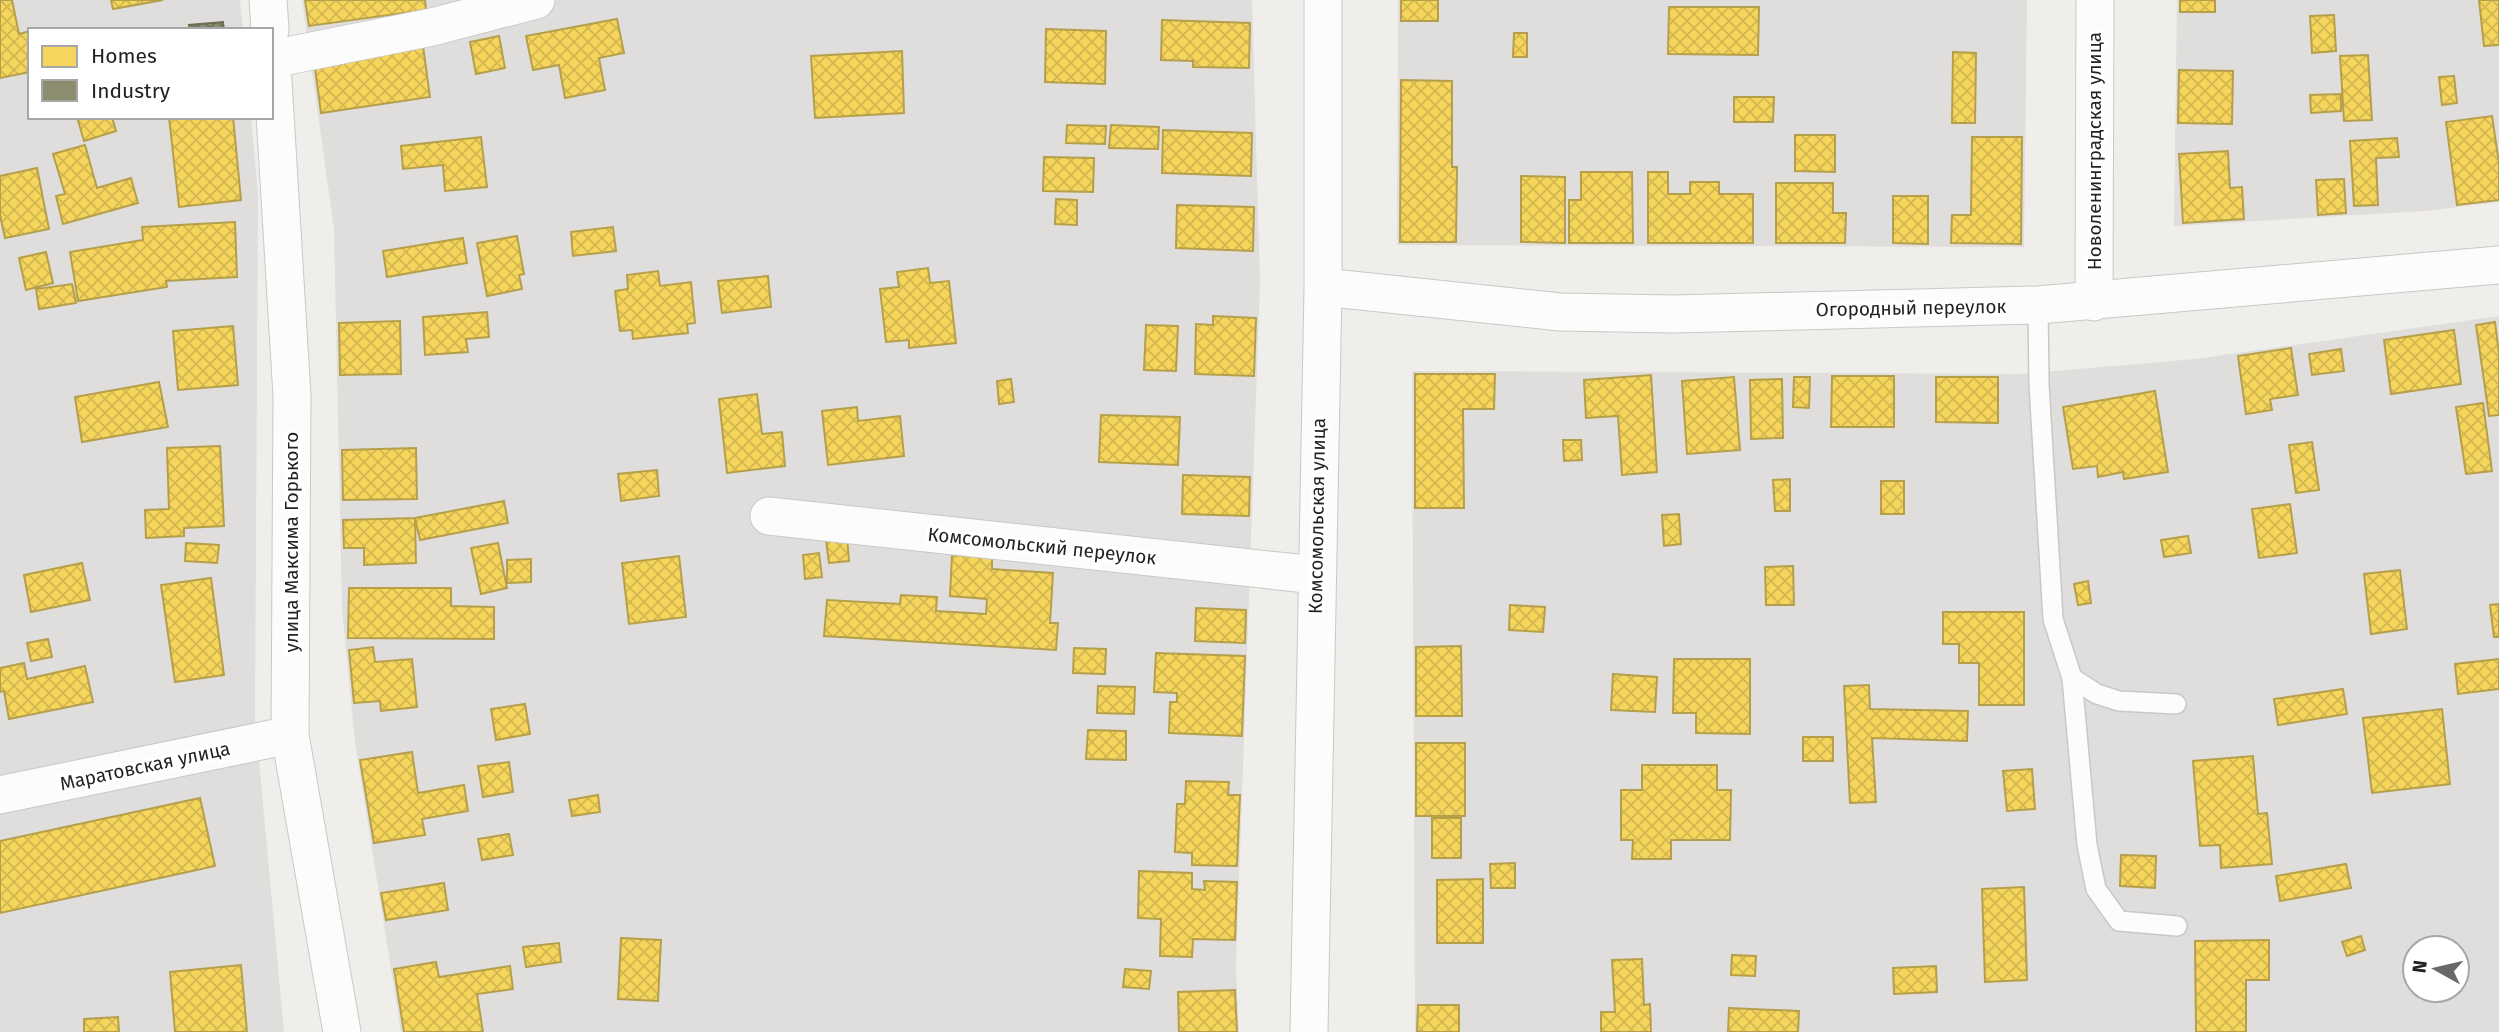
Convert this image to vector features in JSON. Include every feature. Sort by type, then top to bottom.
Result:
[{"type":"street","points":[[268,0],[270,28]]},
{"type":"street","points":[[273,59],[432,27],[536,0]]},
{"type":"street","name":"Комсомольская улица","points":[[1309,1032],[1323,286],[1323,0]]},
{"type":"street","name":"Новоленинградская улица","points":[[2094,302],[2095,0]]},
{"type":"street","name":"улица Максима Горького","points":[[273,76],[292,396],[290,735],[342,1032]]},
{"type":"street","name":"Огородный переулок","points":[[1323,286],[1573,312],[1674,314],[2094,302],[2499,265]]},
{"type":"street","name":"Комсомольский переулок","points":[[769,516],[1316,575]]},
{"type":"street","name":"Маратовская улица","points":[[0,795],[290,735]]},
{"type":"lane","points":[[2038,305],[2039,384],[2053,618],[2073,678],[2087,845],[2096,889],[2119,921],[2177,926]]},
{"type":"lane","points":[[2073,678],[2097,694],[2119,701],[2176,704]]},
{"type":"shaded area","points":[[0,0],[240,0],[243,28],[28,28],[28,119],[251,119],[258,194],[255,717],[284,1032],[0,1032]]},
{"type":"shaded area","points":[[302,0],[1252,0],[1260,283],[1236,967],[1239,1032],[401,1032],[355,742],[342,609],[334,229]]},
{"type":"shaded area","points":[[1398,0],[2027,0],[2024,247],[1397,245]]},
{"type":"shaded area","points":[[2177,0],[2499,0],[2499,202],[2425,211],[2174,226]]},
{"type":"shaded area","points":[[2499,316],[2499,1032],[1415,1032],[1412,371],[2019,374],[2195,359]]},
{"type":"building: Homes","points":[[0,0],[12,0],[19,34],[28,32],[28,72],[0,78]]},
{"type":"building: Homes","points":[[111,0],[163,0],[113,9]]},
{"type":"building: Homes","points":[[305,0],[425,0],[426,10],[309,26]]},
{"type":"building: Homes","points":[[1401,0],[1438,0],[1438,21],[1401,21]]},
{"type":"building: Homes","points":[[2180,0],[2215,0],[2215,12],[2180,12]]},
{"type":"building: Homes","points":[[2479,0],[2499,0],[2499,45],[2484,46]]},
{"type":"building: Homes","points":[[1669,7],[1759,7],[1758,55],[1668,54]]},
{"type":"building: Homes","points":[[2334,15],[2336,51],[2312,53],[2310,16]]},
{"type":"building: Homes","points":[[617,19],[624,53],[599,58],[605,90],[565,98],[559,65],[533,70],[526,36]]},
{"type":"building: Homes","points":[[1162,20],[1250,23],[1249,68],[1193,67],[1193,61],[1161,60]]},
{"type":"building: Homes","points":[[1046,29],[1106,31],[1105,84],[1045,82]]},
{"type":"building: Homes","points":[[1514,33],[1527,33],[1527,57],[1513,57]]},
{"type":"building: Homes","points":[[499,36],[505,68],[476,74],[470,42]]},
{"type":"building: Homes","points":[[423,46],[430,97],[321,113],[314,61]]},
{"type":"building: Homes","points":[[902,51],[904,113],[815,118],[811,56]]},
{"type":"building: Homes","points":[[1953,52],[1976,53],[1975,123],[1952,123]]},
{"type":"building: Homes","points":[[2368,55],[2372,120],[2344,121],[2340,56]]},
{"type":"building: Homes","points":[[2179,70],[2233,71],[2232,124],[2178,123]]},
{"type":"building: Homes","points":[[2454,76],[2457,103],[2442,105],[2439,77]]},
{"type":"building: Homes","points":[[1401,80],[1452,81],[1452,167],[1457,167],[1456,242],[1400,242]]},
{"type":"building: Homes","points":[[2341,94],[2341,111],[2311,113],[2310,95]]},
{"type":"building: Homes","points":[[1734,97],[1774,97],[1773,122],[1734,122]]},
{"type":"building: Homes","points":[[2492,116],[2499,163],[2499,200],[2457,205],[2446,122]]},
{"type":"building: Homes","points":[[78,119],[113,119],[116,131],[84,141]]},
{"type":"building: Homes","points":[[169,119],[233,119],[241,200],[179,207]]},
{"type":"building: Homes","points":[[1067,125],[1106,126],[1105,144],[1066,143]]},
{"type":"building: Homes","points":[[1111,125],[1159,127],[1158,149],[1109,148]]},
{"type":"building: Homes","points":[[1163,130],[1252,133],[1251,176],[1162,173]]},
{"type":"building: Homes","points":[[1795,135],[1835,135],[1835,172],[1795,171]]},
{"type":"building: Homes","points":[[481,137],[487,187],[445,191],[443,165],[403,169],[401,146]]},
{"type":"building: Homes","points":[[1972,137],[2022,137],[2021,244],[1951,243],[1952,215],[1971,215]]},
{"type":"building: Homes","points":[[2397,138],[2399,157],[2376,158],[2378,205],[2354,206],[2350,141]]},
{"type":"building: Homes","points":[[85,145],[97,188],[131,178],[138,203],[63,224],[56,196],[65,194],[53,154]]},
{"type":"building: Homes","points":[[2228,151],[2230,188],[2242,187],[2244,219],[2183,223],[2179,154]]},
{"type":"building: Homes","points":[[1044,157],[1094,158],[1093,192],[1043,191]]},
{"type":"building: Homes","points":[[37,168],[49,229],[5,238],[0,215],[0,176]]},
{"type":"building: Homes","points":[[1581,172],[1632,172],[1633,243],[1569,243],[1569,200],[1581,200]]},
{"type":"building: Homes","points":[[1648,172],[1668,172],[1668,194],[1690,194],[1690,182],[1719,182],[1719,194],[1753,194],[1753,243],[1648,243]]},
{"type":"building: Homes","points":[[1521,176],[1565,177],[1565,243],[1521,242]]},
{"type":"building: Homes","points":[[2344,179],[2346,213],[2318,215],[2316,180]]},
{"type":"building: Homes","points":[[1776,183],[1833,183],[1833,213],[1846,213],[1845,243],[1776,243]]},
{"type":"building: Homes","points":[[1893,196],[1928,196],[1928,244],[1893,243]]},
{"type":"building: Homes","points":[[1056,199],[1077,200],[1077,225],[1055,224]]},
{"type":"building: Homes","points":[[1177,205],[1254,207],[1253,251],[1176,248]]},
{"type":"building: Homes","points":[[235,222],[237,277],[166,281],[167,287],[78,301],[70,252],[143,240],[142,227]]},
{"type":"building: Homes","points":[[613,227],[616,251],[573,256],[571,232]]},
{"type":"building: Homes","points":[[517,236],[524,274],[519,275],[522,289],[487,296],[477,243]]},
{"type":"building: Homes","points":[[463,238],[467,263],[387,277],[383,251]]},
{"type":"building: Homes","points":[[46,252],[53,283],[26,290],[19,258]]},
{"type":"building: Homes","points":[[928,268],[930,283],[949,281],[956,343],[909,348],[909,340],[886,342],[880,289],[899,287],[897,272]]},
{"type":"building: Homes","points":[[658,271],[660,286],[691,282],[695,323],[687,324],[688,333],[633,339],[632,330],[620,331],[615,291],[628,289],[627,275]]},
{"type":"building: Homes","points":[[768,276],[771,307],[722,313],[718,281]]},
{"type":"building: Homes","points":[[72,284],[76,303],[39,309],[36,289]]},
{"type":"building: Homes","points":[[487,312],[489,337],[466,339],[468,352],[425,355],[423,317]]},
{"type":"building: Homes","points":[[1213,316],[1256,318],[1254,376],[1195,374],[1196,324],[1213,325]]},
{"type":"building: Homes","points":[[400,321],[401,374],[340,375],[339,323]]},
{"type":"building: Homes","points":[[2495,322],[2499,354],[2499,415],[2489,416],[2476,325]]},
{"type":"building: Homes","points":[[1146,325],[1178,326],[1176,371],[1144,370]]},
{"type":"building: Homes","points":[[233,326],[238,385],[178,390],[173,331]]},
{"type":"building: Homes","points":[[2454,330],[2461,384],[2391,394],[2384,340]]},
{"type":"building: Homes","points":[[2291,348],[2298,395],[2270,399],[2272,410],[2246,414],[2238,356]]},
{"type":"building: Homes","points":[[2341,349],[2344,371],[2312,375],[2309,354]]},
{"type":"building: Homes","points":[[1415,374],[1495,374],[1494,409],[1463,409],[1464,508],[1415,508]]},
{"type":"building: Homes","points":[[1651,375],[1657,472],[1622,475],[1618,416],[1586,418],[1584,380]]},
{"type":"building: Homes","points":[[1832,376],[1894,376],[1894,427],[1831,427]]},
{"type":"building: Homes","points":[[1734,377],[1740,450],[1687,454],[1682,381]]},
{"type":"building: Homes","points":[[1794,377],[1810,377],[1809,408],[1793,407]]},
{"type":"building: Homes","points":[[1936,377],[1998,377],[1998,423],[1936,422]]},
{"type":"building: Homes","points":[[1011,379],[1014,402],[999,404],[997,381]]},
{"type":"building: Homes","points":[[1782,379],[1783,438],[1751,439],[1750,380]]},
{"type":"building: Homes","points":[[159,382],[168,427],[82,442],[75,397]]},
{"type":"building: Homes","points":[[2155,391],[2168,472],[2124,479],[2123,472],[2098,477],[2097,466],[2073,469],[2063,407]]},
{"type":"building: Homes","points":[[757,394],[762,434],[782,432],[785,466],[727,473],[719,399]]},
{"type":"building: Homes","points":[[2483,403],[2492,471],[2466,474],[2456,407]]},
{"type":"building: Homes","points":[[857,407],[858,421],[900,416],[904,456],[828,465],[822,411]]},
{"type":"building: Homes","points":[[1101,415],[1180,417],[1178,465],[1099,462]]},
{"type":"building: Homes","points":[[1563,440],[1581,440],[1582,460],[1564,461]]},
{"type":"building: Homes","points":[[2312,442],[2319,490],[2296,493],[2289,445]]},
{"type":"building: Homes","points":[[220,446],[224,526],[184,528],[184,536],[146,538],[145,510],[169,509],[167,448]]},
{"type":"building: Homes","points":[[416,448],[417,499],[343,500],[342,450]]},
{"type":"building: Homes","points":[[657,470],[659,496],[621,501],[618,474]]},
{"type":"building: Homes","points":[[1183,475],[1250,477],[1249,516],[1182,514]]},
{"type":"building: Homes","points":[[1790,479],[1790,511],[1775,511],[1773,480]]},
{"type":"building: Homes","points":[[1881,481],[1904,481],[1904,514],[1881,514]]},
{"type":"building: Homes","points":[[504,501],[508,523],[420,540],[415,518]]},
{"type":"building: Homes","points":[[2290,504],[2297,553],[2259,558],[2252,509]]},
{"type":"building: Homes","points":[[1679,514],[1681,544],[1664,546],[1662,515]]},
{"type":"building: Homes","points":[[415,518],[416,563],[364,565],[364,548],[344,548],[343,520]]},
{"type":"building: Homes","points":[[2188,536],[2191,553],[2164,557],[2161,540]]},
{"type":"building: Homes","points":[[847,537],[849,561],[829,563],[826,540]]},
{"type":"building: Homes","points":[[186,543],[219,545],[217,563],[185,561]]},
{"type":"building: Homes","points":[[498,543],[507,588],[481,594],[471,548]]},
{"type":"building: Homes","points":[[819,553],[822,577],[805,579],[803,555]]},
{"type":"building: Homes","points":[[952,555],[992,557],[992,569],[1053,573],[1050,623],[1058,623],[1056,650],[824,636],[827,600],[900,604],[901,595],[937,597],[936,611],[986,614],[987,599],[950,596]]},
{"type":"building: Homes","points":[[679,556],[686,617],[629,624],[622,563]]},
{"type":"building: Homes","points":[[531,559],[531,582],[507,583],[507,560]]},
{"type":"building: Homes","points":[[82,563],[90,600],[31,612],[24,575]]},
{"type":"building: Homes","points":[[1793,566],[1794,605],[1766,605],[1765,567]]},
{"type":"building: Homes","points":[[2400,570],[2407,629],[2371,634],[2364,574]]},
{"type":"building: Homes","points":[[211,578],[224,675],[175,682],[161,585]]},
{"type":"building: Homes","points":[[2088,581],[2091,603],[2078,605],[2074,584]]},
{"type":"building: Homes","points":[[349,588],[451,588],[451,606],[494,607],[494,639],[348,638]]},
{"type":"building: Homes","points":[[2499,604],[2499,637],[2494,637],[2490,605]]},
{"type":"building: Homes","points":[[1510,605],[1545,607],[1543,632],[1509,630]]},
{"type":"building: Homes","points":[[1196,608],[1246,610],[1245,643],[1195,641]]},
{"type":"building: Homes","points":[[1943,612],[2024,612],[2024,705],[1979,705],[1979,663],[1959,663],[1959,644],[1943,644]]},
{"type":"building: Homes","points":[[48,639],[52,657],[31,661],[27,643]]},
{"type":"building: Homes","points":[[1461,646],[1462,716],[1416,716],[1416,647]]},
{"type":"building: Homes","points":[[373,647],[375,662],[412,659],[417,707],[381,711],[380,701],[354,703],[349,650]]},
{"type":"building: Homes","points":[[1074,648],[1106,649],[1105,674],[1073,673]]},
{"type":"building: Homes","points":[[1156,653],[1245,656],[1242,736],[1169,733],[1170,702],[1177,702],[1177,693],[1154,692]]},
{"type":"building: Homes","points":[[1674,659],[1750,659],[1750,734],[1696,733],[1696,713],[1673,713]]},
{"type":"building: Homes","points":[[2499,659],[2499,689],[2458,694],[2455,664]]},
{"type":"building: Homes","points":[[24,663],[27,679],[85,666],[93,702],[9,719],[4,691],[0,692],[0,668]]},
{"type":"building: Homes","points":[[1613,674],[1657,677],[1655,712],[1611,710]]},
{"type":"building: Homes","points":[[1869,685],[1870,709],[1968,711],[1967,741],[1872,738],[1876,802],[1850,803],[1844,686]]},
{"type":"building: Homes","points":[[1098,686],[1135,687],[1134,714],[1097,713]]},
{"type":"building: Homes","points":[[2343,689],[2347,714],[2278,725],[2274,699]]},
{"type":"building: Homes","points":[[525,704],[530,734],[496,740],[491,709]]},
{"type":"building: Homes","points":[[2442,709],[2450,784],[2372,793],[2363,718]]},
{"type":"building: Homes","points":[[1088,730],[1126,731],[1126,760],[1086,759]]},
{"type":"building: Homes","points":[[1803,737],[1833,737],[1833,761],[1803,761]]},
{"type":"building: Homes","points":[[1416,743],[1465,743],[1465,816],[1416,816]]},
{"type":"building: Homes","points":[[412,752],[418,793],[464,785],[468,811],[422,819],[425,835],[374,843],[360,760]]},
{"type":"building: Homes","points":[[2253,756],[2258,814],[2267,813],[2272,864],[2221,868],[2220,845],[2200,846],[2193,761]]},
{"type":"building: Homes","points":[[509,762],[513,792],[483,797],[478,766]]},
{"type":"building: Homes","points":[[1642,765],[1717,765],[1717,790],[1731,790],[1730,840],[1671,840],[1671,859],[1632,859],[1633,840],[1621,840],[1621,790],[1642,790]]},
{"type":"building: Homes","points":[[2032,769],[2035,809],[2007,811],[2003,771]]},
{"type":"building: Homes","points":[[1186,781],[1229,782],[1228,795],[1240,795],[1237,866],[1192,865],[1192,853],[1175,852],[1177,804],[1185,804]]},
{"type":"building: Homes","points":[[598,795],[600,812],[572,816],[569,800]]},
{"type":"building: Homes","points":[[200,798],[215,866],[0,913],[0,841]]},
{"type":"building: Homes","points":[[1432,818],[1461,818],[1461,858],[1432,858]]},
{"type":"building: Homes","points":[[509,834],[513,855],[482,860],[478,839]]},
{"type":"building: Homes","points":[[2121,855],[2156,856],[2155,888],[2120,886]]},
{"type":"building: Homes","points":[[1515,863],[1515,888],[1491,888],[1490,864]]},
{"type":"building: Homes","points":[[2346,864],[2351,888],[2280,901],[2276,876]]},
{"type":"building: Homes","points":[[1139,871],[1192,873],[1192,889],[1205,890],[1204,881],[1237,882],[1235,940],[1193,939],[1192,957],[1160,956],[1161,919],[1138,918]]},
{"type":"building: Homes","points":[[1483,879],[1483,943],[1437,943],[1437,880]]},
{"type":"building: Homes","points":[[444,883],[448,910],[386,920],[381,893]]},
{"type":"building: Homes","points":[[2024,887],[2027,980],[1985,982],[1982,889]]},
{"type":"building: Homes","points":[[2361,936],[2365,950],[2347,956],[2342,942]]},
{"type":"building: Homes","points":[[621,938],[661,940],[658,1001],[618,999]]},
{"type":"building: Homes","points":[[2269,940],[2269,980],[2246,980],[2246,1032],[2196,1032],[2195,941]]},
{"type":"building: Homes","points":[[559,943],[561,962],[526,967],[523,947]]},
{"type":"building: Homes","points":[[1732,955],[1756,956],[1755,976],[1731,975]]},
{"type":"building: Homes","points":[[1642,959],[1644,1005],[1650,1004],[1651,1032],[1601,1032],[1601,1012],[1615,1012],[1612,960]]},
{"type":"building: Homes","points":[[436,962],[439,977],[510,966],[513,989],[477,994],[483,1032],[404,1032],[394,969]]},
{"type":"building: Homes","points":[[241,965],[247,1032],[175,1032],[170,972]]},
{"type":"building: Homes","points":[[1936,966],[1937,992],[1894,994],[1893,968]]},
{"type":"building: Homes","points":[[1125,969],[1151,971],[1149,989],[1123,987]]},
{"type":"building: Homes","points":[[1235,990],[1237,1032],[1179,1032],[1178,992]]},
{"type":"building: Homes","points":[[1418,1005],[1459,1005],[1459,1032],[1417,1032]]},
{"type":"building: Homes","points":[[1729,1008],[1799,1011],[1798,1032],[1728,1032]]},
{"type":"building: Homes","points":[[118,1017],[119,1032],[84,1032],[84,1019]]},
{"type":"building: Industry","points":[[223,22],[224,28],[190,28],[189,25]]}]
